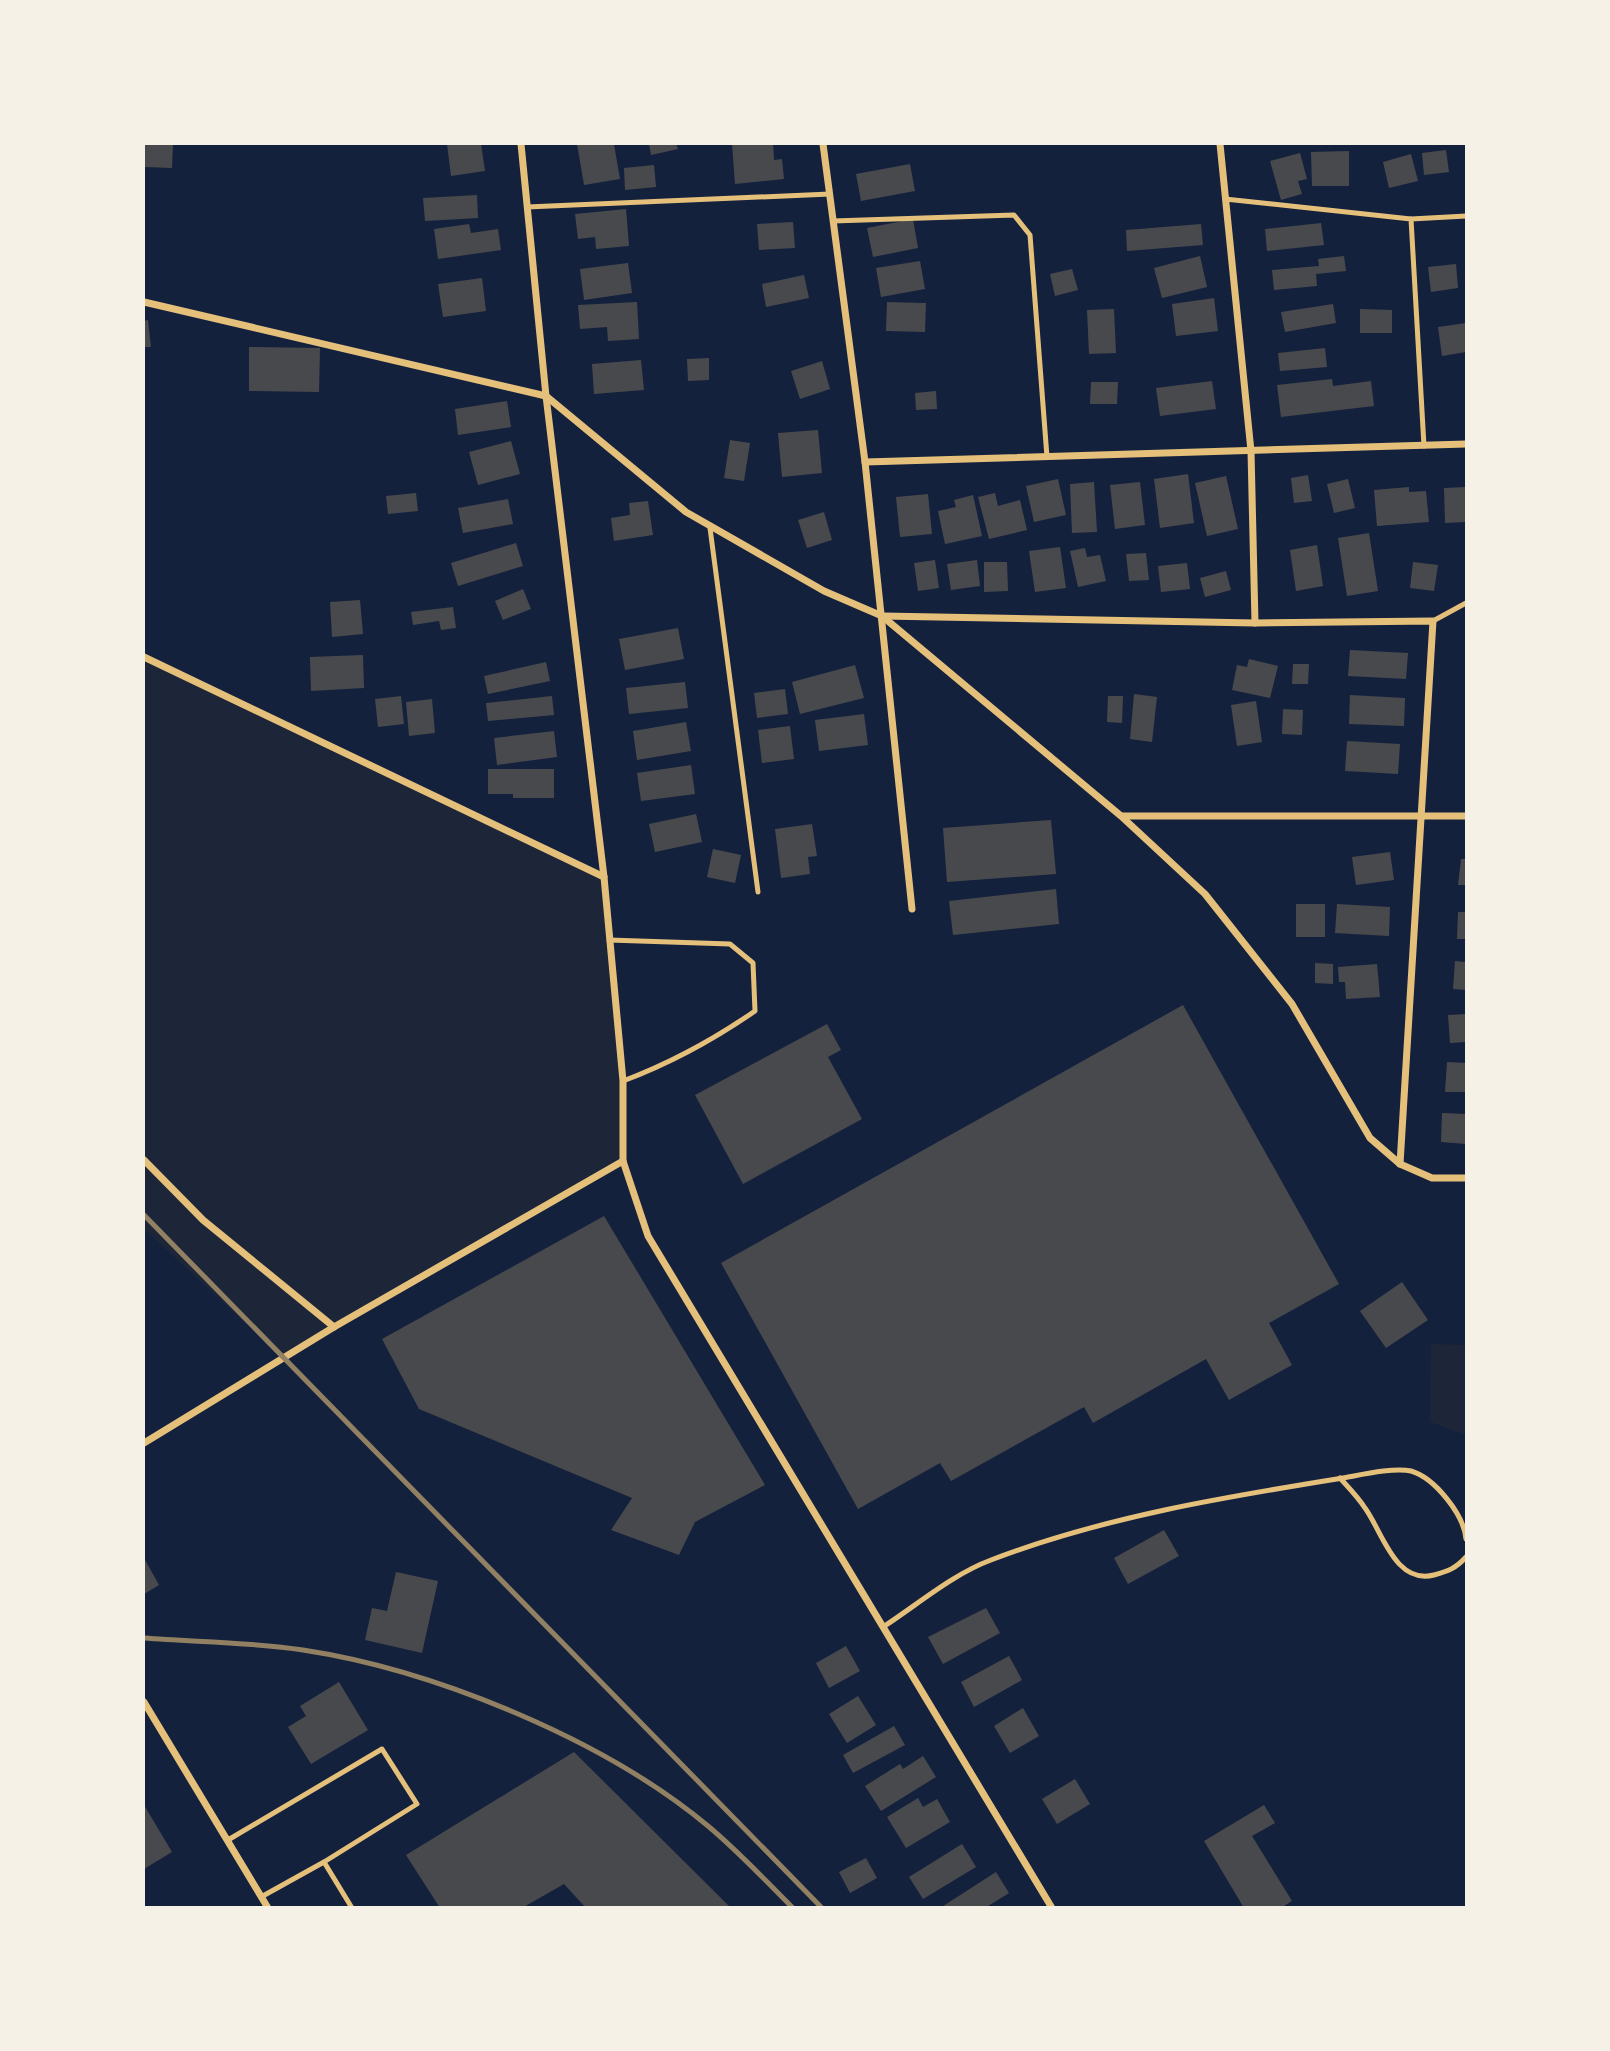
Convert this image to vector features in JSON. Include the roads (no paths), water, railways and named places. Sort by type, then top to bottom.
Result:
[{"type":"street","points":[[521,144],[546,396],[604,877],[624,1081],[623,1161],[648,1236],[1052,1908]]},
{"type":"street","points":[[823,144],[865,462],[912,909]]},
{"type":"street","points":[[1220,144],[1251,451],[1255,623]]},
{"type":"street","points":[[144,302],[546,396],[686,512],[710,528],[824,591],[882,616],[1121,816],[1205,894],[1292,1004],[1370,1138],[1400,1164],[1432,1178],[1466,1178]]},
{"type":"street","points":[[865,462],[1466,444]]},
{"type":"street","points":[[882,616],[1255,623],[1433,621],[1400,1164]]},
{"type":"street","points":[[144,657],[604,877]]},
{"type":"street","points":[[1121,816],[1466,816]]},
{"type":"street","points":[[144,1160],[203,1220],[334,1327]]},
{"type":"street","points":[[144,1443],[334,1327],[623,1161]]},
{"type":"street","points":[[144,1702],[268,1908]]},
{"type":"lane","points":[[527,207],[830,194]]},
{"type":"lane","points":[[1225,199],[1411,219],[1466,216]]},
{"type":"lane","points":[[833,221],[1014,215],[1030,235],[1047,457]]},
{"type":"lane","points":[[1411,219],[1424,446]]},
{"type":"lane","points":[[710,528],[758,892]]},
{"type":"lane","points":[[1433,621],[1466,603]]},
{"type":"lane","points":[[609,940],[730,944],[754,962],[755,1012],[679,1057],[624,1081]]},
{"type":"lane","points":[[883,1627],[989,1560],[1110,1522],[1315,1480],[1411,1471],[1433,1485],[1452,1508],[1466,1531],[1466,1539]]},
{"type":"lane","points":[[1340,1478],[1367,1509],[1383,1542],[1406,1571],[1428,1576],[1455,1569],[1466,1557]]},
{"type":"lane","points":[[228,1840],[382,1749],[417,1804],[324,1862],[261,1897]]},
{"type":"lane","points":[[324,1862],[352,1908]]},
{"type":"railway","points":[[144,1215],[822,1908]]},
{"type":"railway","points":[[144,1638],[283,1647],[354,1660],[407,1674],[516,1713],[620,1765],[666,1795],[708,1826],[793,1908]]}]
